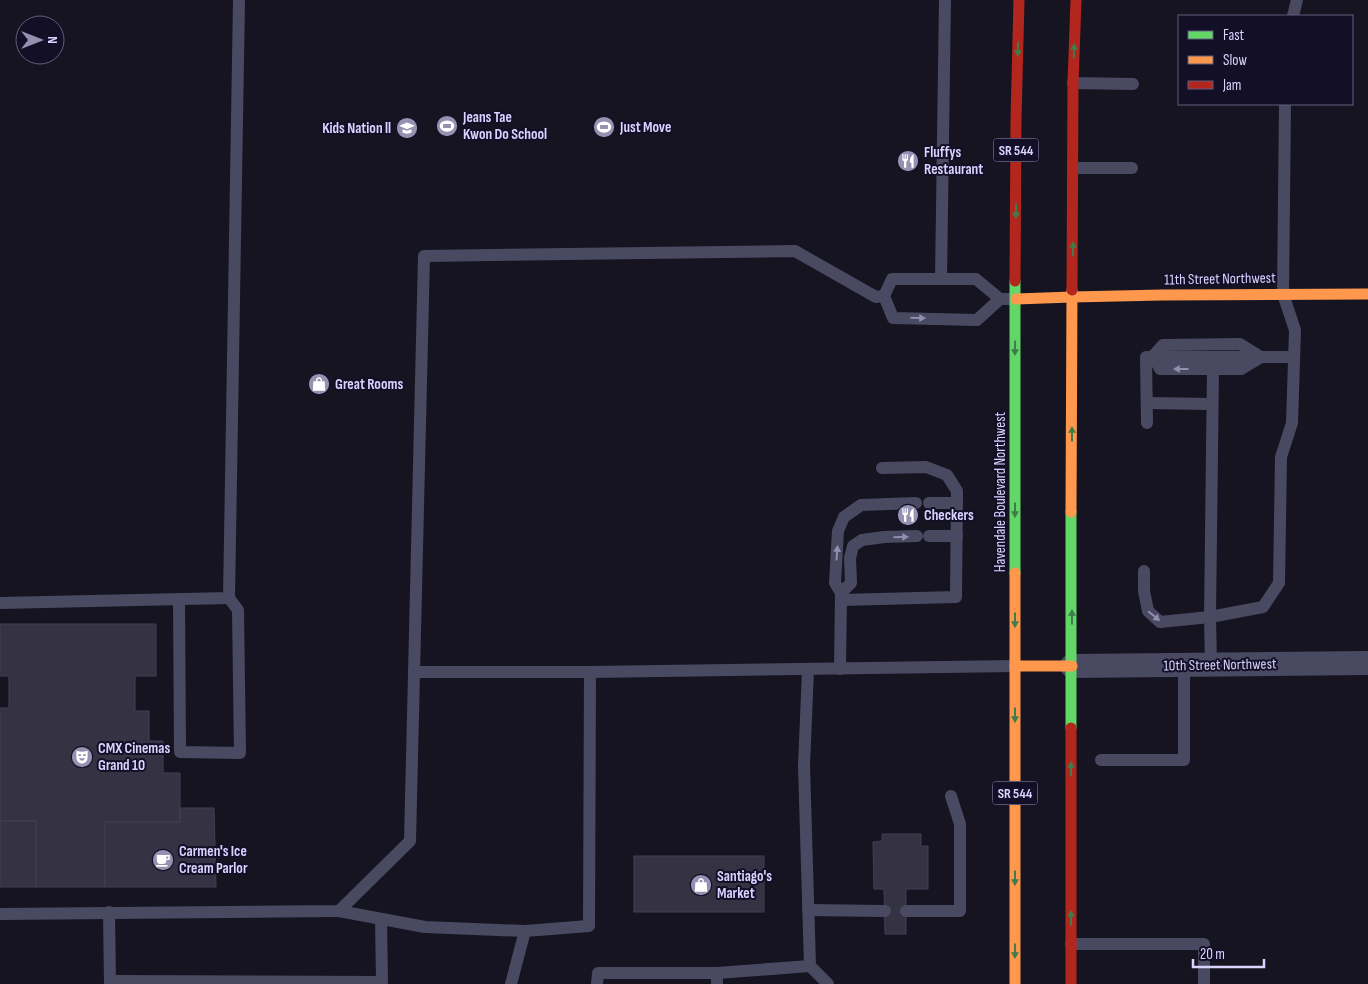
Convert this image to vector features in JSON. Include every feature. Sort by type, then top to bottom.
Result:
[{"type":"main road","name":"Havendale Boulevard Northwest","points":[[1015,980],[1016,128],[1019,0]]},
{"type":"main road","points":[[1070,984],[1072,297],[1076,0]]},
{"type":"main road","name":"11th Street Northwest","points":[[1016,299],[1162,295],[1368,294]]},
{"type":"main road","points":[[1015,666],[1072,666]]},
{"type":"main road","points":[[1004,984],[1015,980]]},
{"type":"street","name":"10th Street Northwest","points":[[1072,666],[1368,664]]},
{"type":"lane","points":[[179,599],[180,752],[240,753],[238,610],[229,598],[239,0]]},
{"type":"lane","points":[[940,279],[946,0]]},
{"type":"lane","points":[[1292,15],[1297,0]]},
{"type":"lane","points":[[1074,83],[1134,84]]},
{"type":"lane","points":[[1144,572],[1144,591],[1148,611],[1160,622],[1210,617],[1263,607],[1279,583],[1281,457],[1292,423],[1295,330],[1283,294],[1285,105]]},
{"type":"lane","points":[[1073,168],[1132,168]]},
{"type":"lane","points":[[340,911],[410,841],[424,256],[795,252],[876,297],[884,296]]},
{"type":"lane","points":[[1000,299],[977,320],[893,318],[884,296],[892,279],[976,279],[1000,299],[1016,299]]},
{"type":"lane","points":[[1154,356],[1163,345],[1240,344],[1261,357]]},
{"type":"lane","points":[[1147,423],[1146,356],[1154,356]]},
{"type":"lane","points":[[1154,356],[1160,369],[1241,369],[1261,357],[1294,357]]},
{"type":"lane","points":[[1211,665],[1213,369]]},
{"type":"lane","points":[[1148,403],[1212,404]]},
{"type":"lane","points":[[841,596],[956,597],[957,492],[947,475],[926,467],[882,468]]},
{"type":"lane","points":[[840,669],[841,596],[835,583],[838,531],[844,517],[861,505],[957,503]]},
{"type":"lane","points":[[841,596],[851,583],[850,558],[853,546],[862,540],[884,537],[957,536]]},
{"type":"lane","points":[[0,603],[229,598]]},
{"type":"lane","points":[[1100,760],[1184,760],[1184,665]]},
{"type":"lane","points":[[414,672],[808,670],[1015,666]]},
{"type":"lane","points":[[808,670],[804,766],[810,966],[828,984]]},
{"type":"lane","points":[[0,914],[340,911],[425,927],[525,931],[589,926],[590,672]]},
{"type":"lane","points":[[906,911],[960,911],[960,824],[951,796]]},
{"type":"lane","points":[[808,910],[885,911]]},
{"type":"lane","points":[[109,912],[110,982],[382,982],[381,919]]},
{"type":"lane","points":[[511,984],[525,931]]},
{"type":"lane","points":[[1071,944],[1204,944],[1204,984]]},
{"type":"lane","points":[[597,984],[598,973],[717,979],[810,966]]},
{"type":"building","name":"CMX Cinemas Grand 10","points":[[0,624],[156,624],[156,676],[135,676],[135,711],[149,711],[149,741],[163,741],[163,773],[180,773],[180,822],[105,822],[105,887],[36,887],[36,821],[0,821],[0,708],[9,708],[9,676],[0,676]]},
{"type":"building","points":[[180,808],[214,808],[216,887],[105,887],[105,822],[180,822]]},
{"type":"building","points":[[0,821],[36,821],[36,887],[0,887]]},
{"type":"building","points":[[882,834],[921,834],[921,846],[928,846],[928,889],[906,889],[906,934],[885,934],[884,889],[874,889],[873,842],[882,841]]},
{"type":"building","points":[[634,856],[764,856],[764,912],[634,912]]},
{"type":"traffic: fast","points":[[1015,281],[1015,573]]},
{"type":"traffic: fast","points":[[1071,512],[1071,728]]},
{"type":"traffic: slow","points":[[1071,512],[1072,290]]},
{"type":"traffic: slow","points":[[1072,297],[1368,294]]},
{"type":"traffic: slow","points":[[1016,299],[1072,297]]},
{"type":"traffic: slow","points":[[1015,573],[1015,984]]},
{"type":"traffic: slow","points":[[1015,666],[1072,666]]},
{"type":"traffic: jam","points":[[1015,281],[1019,0]]},
{"type":"traffic: jam","points":[[1072,290],[1073,83],[1076,0]]},
{"type":"traffic: jam","points":[[1071,728],[1071,984]]},
{"type":"place","name":"Jeans Tae Kwon Do School","points":[[447,126]]},
{"type":"place","name":"Just Move","points":[[604,127]]},
{"type":"place","name":"Kids Nation ll","points":[[407,128]]},
{"type":"place","name":"Fluffys Restaurant","points":[[908,161]]},
{"type":"place","name":"Great Rooms","points":[[319,384]]},
{"type":"place","name":"Checkers","points":[[908,515]]},
{"type":"place","name":"CMX Cinemas Grand 10","points":[[82,757]]},
{"type":"place","name":"Carmen's Ice Cream Parlor","points":[[163,860]]},
{"type":"place","name":"Santiago's Market","points":[[701,885]]}]
